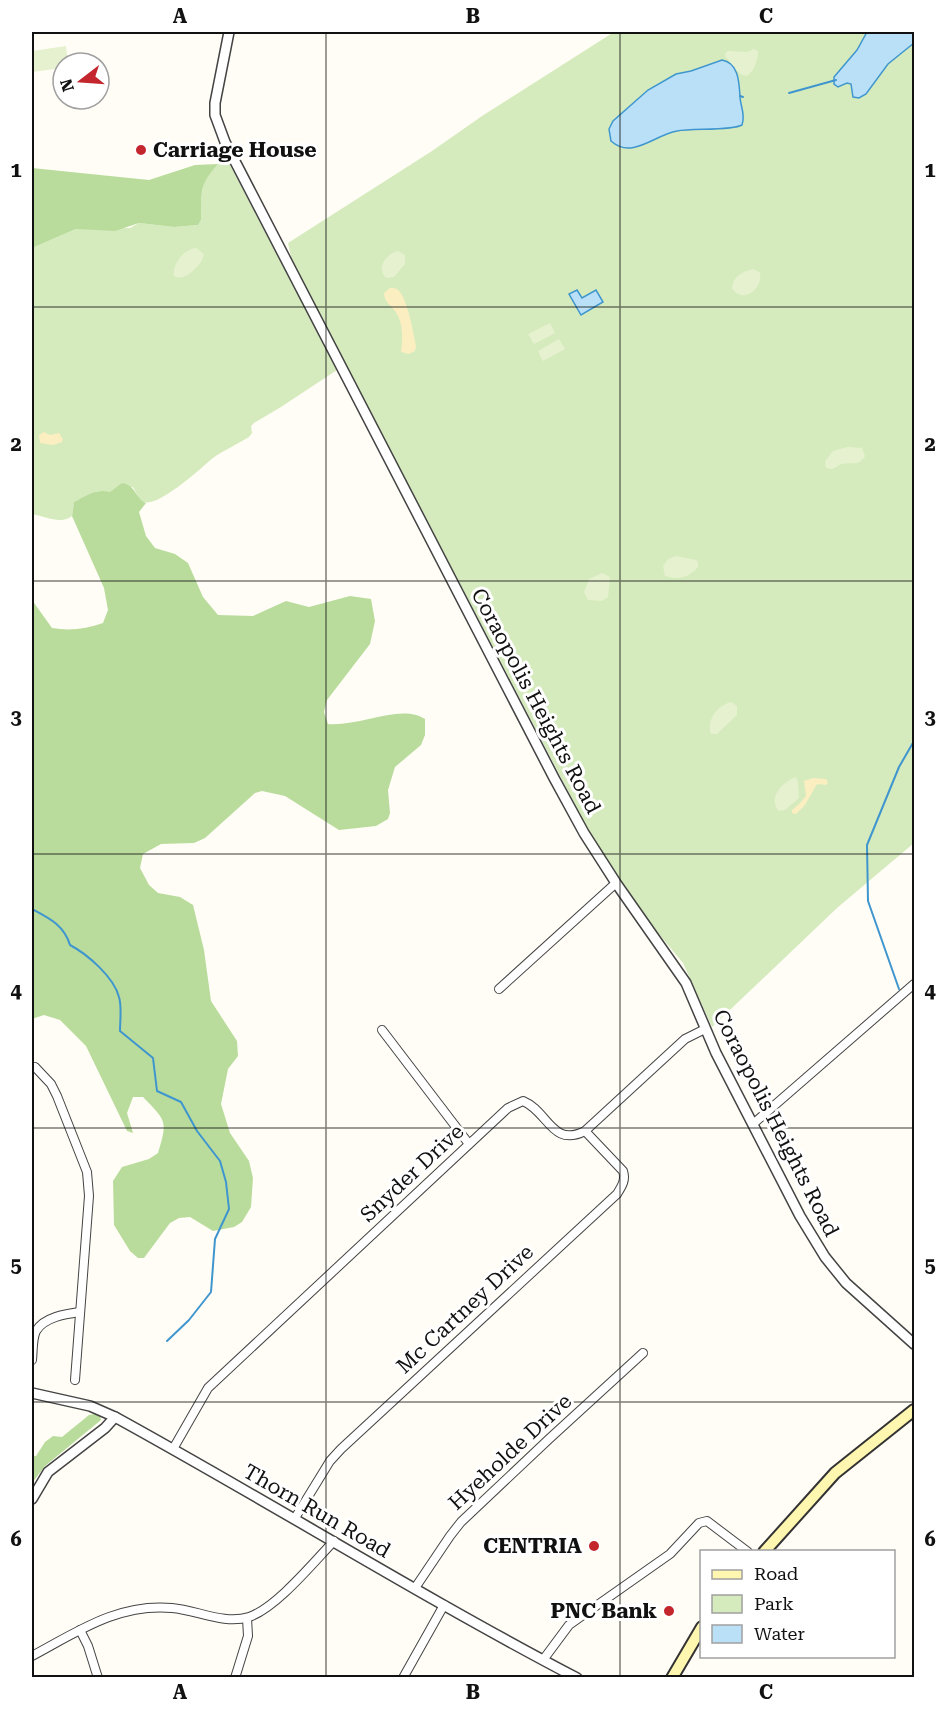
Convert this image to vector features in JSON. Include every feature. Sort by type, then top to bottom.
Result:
[{"type":"main road","points":[[765,1550],[835,1473],[915,1410]]},
{"type":"main road","points":[[672,1677],[700,1631]]},
{"type":"street","name":"Coraopolis Heights Road","points":[[229,32],[215,103],[215,114],[225,142],[549,768],[584,833],[686,983],[705,1029],[800,1216],[830,1264],[846,1282],[915,1344]]},
{"type":"street","points":[[499,989],[616,883]]},
{"type":"street","points":[[753,1124],[915,984]]},
{"type":"street","points":[[585,1131],[678,1045],[689,1036],[705,1029]]},
{"type":"street","points":[[382,1030],[469,1144]]},
{"type":"street","points":[[35,1067],[51,1084],[87,1173],[89,1196],[75,1380]]},
{"type":"street","name":"Snyder Drive","points":[[173,1449],[208,1388],[508,1108],[523,1101],[562,1135],[572,1136],[585,1131]]},
{"type":"street","name":"Mc Cartney Drive","points":[[294,1518],[330,1461],[341,1449],[617,1194],[624,1183],[623,1171],[585,1131]]},
{"type":"street","points":[[32,1360],[37,1330],[61,1314],[80,1312]]},
{"type":"street","name":"Hyeholde Drive","points":[[415,1588],[461,1522],[643,1353]]},
{"type":"street","name":"Thorn Run Road","points":[[32,1393],[90,1406],[115,1417],[444,1605],[577,1677]]},
{"type":"street","points":[[32,1499],[48,1472],[105,1428],[115,1417]]},
{"type":"street","points":[[543,1660],[569,1625],[670,1554],[699,1523],[707,1521],[747,1550]]},
{"type":"street","points":[[32,1656],[99,1619],[143,1608],[170,1607],[223,1618],[247,1618],[272,1603],[334,1541]]},
{"type":"street","points":[[403,1677],[444,1605]]},
{"type":"street","points":[[235,1677],[248,1636],[247,1618]]},
{"type":"street","points":[[80,1630],[98,1677]]},
{"type":"green space","points":[[614,32],[914,32],[914,843],[837,908],[712,1027],[683,963],[652,926],[620,881],[584,822],[292,261],[288,243]]},
{"type":"green space","points":[[66,46],[67,51],[51,51],[51,70],[32,72],[32,51]]},
{"type":"green space","points":[[754,49],[758,51],[756,62],[746,76],[740,74],[725,56],[728,51],[747,52]]},
{"type":"green space","points":[[227,159],[337,370],[254,423],[251,426],[252,433],[249,437],[213,458],[180,486],[159,499],[144,502],[133,487],[110,492],[98,491],[74,502],[72,516],[68,519],[58,520],[32,514],[32,248],[76,229],[130,228],[139,223],[174,227],[198,225],[201,220],[202,193],[206,177],[217,165]]},
{"type":"green space","points":[[218,164],[202,190],[201,220],[198,225],[174,227],[139,223],[115,231],[76,229],[32,248],[32,168],[149,180],[195,165]]},
{"type":"green space","points":[[196,248],[204,254],[202,261],[186,276],[174,276],[175,267],[180,258],[187,251]]},
{"type":"green space","points":[[398,251],[405,255],[405,264],[394,277],[386,278],[382,266],[386,258]]},
{"type":"green space","points":[[754,269],[760,273],[755,289],[746,295],[736,293],[732,288],[736,277]]},
{"type":"green space","points":[[550,323],[555,333],[534,344],[528,334]]},
{"type":"green space","points":[[559,339],[565,349],[543,361],[538,351]]},
{"type":"green space","points":[[847,447],[862,448],[865,456],[857,463],[845,463],[832,469],[826,468],[825,461],[833,451]]},
{"type":"green space","points":[[122,483],[130,486],[146,503],[139,512],[146,536],[155,548],[175,554],[188,563],[203,597],[218,615],[253,616],[286,601],[309,607],[350,596],[371,599],[375,621],[370,644],[327,700],[324,712],[328,724],[404,713],[425,719],[425,735],[421,745],[395,767],[388,790],[390,813],[388,819],[376,826],[339,830],[285,796],[262,791],[255,793],[205,838],[194,843],[161,844],[143,854],[140,868],[149,885],[158,893],[180,897],[193,905],[204,950],[211,1001],[237,1041],[238,1056],[228,1069],[221,1104],[230,1133],[249,1161],[253,1178],[251,1207],[242,1222],[234,1227],[213,1231],[190,1217],[179,1218],[170,1223],[144,1258],[138,1258],[130,1251],[114,1225],[113,1181],[122,1167],[149,1159],[158,1153],[163,1134],[163,1122],[143,1097],[133,1097],[127,1113],[133,1133],[127,1131],[86,1046],[60,1020],[44,1015],[32,1019],[32,600],[52,628],[78,629],[103,623],[108,610],[104,588],[72,516],[74,502],[96,492],[110,492]]},
{"type":"green space","points":[[676,556],[696,560],[698,567],[691,574],[683,577],[665,576],[663,566],[668,559]]},
{"type":"green space","points":[[602,573],[610,577],[608,597],[602,601],[588,600],[584,592],[589,579]]},
{"type":"green space","points":[[731,702],[737,706],[737,715],[717,734],[711,734],[710,724],[714,714]]},
{"type":"green space","points":[[796,777],[799,798],[785,810],[779,811],[775,796],[781,787]]},
{"type":"green space","points":[[89,1415],[100,1415],[101,1420],[45,1466],[32,1483],[32,1456],[36,1456],[45,1442],[53,1436],[62,1437]]},
{"type":"sand","points":[[390,288],[395,288],[402,295],[412,326],[416,346],[415,351],[409,354],[401,352],[400,323],[397,314],[384,296]]},
{"type":"sand","points":[[44,432],[50,435],[59,433],[63,439],[62,442],[53,445],[40,443],[39,435]]},
{"type":"sand","points":[[813,778],[826,779],[828,783],[826,785],[817,784],[805,805],[796,814],[792,813],[792,810],[806,796],[804,781]]},
{"type":"water","points":[[867,32],[912,32],[914,43],[888,64],[866,94],[859,98],[853,97],[851,84],[847,83],[838,87],[834,84],[834,77],[857,50]]},
{"type":"water","points":[[722,60],[732,65],[737,74],[743,114],[742,125],[730,128],[677,131],[643,145],[627,148],[611,141],[609,129],[613,121],[648,90],[676,74]]},
{"type":"water","points":[[577,290],[582,298],[596,290],[603,302],[581,315],[569,294]]},
{"type":"waterway","points":[[789,93],[836,80]]},
{"type":"waterway","points":[[899,989],[868,901],[867,845],[899,767],[914,741]]},
{"type":"waterway","points":[[32,909],[60,927],[70,945],[92,960],[112,982],[120,1001],[120,1031],[153,1058],[157,1091],[181,1102],[197,1131],[220,1161],[226,1182],[229,1209],[215,1239],[211,1292],[189,1320],[167,1341]]},
{"type":"place","name":"Carriage House","points":[[141,150]]},
{"type":"place","name":"CENTRIA","points":[[594,1546]]},
{"type":"place","name":"PNC Bank","points":[[669,1611]]}]
